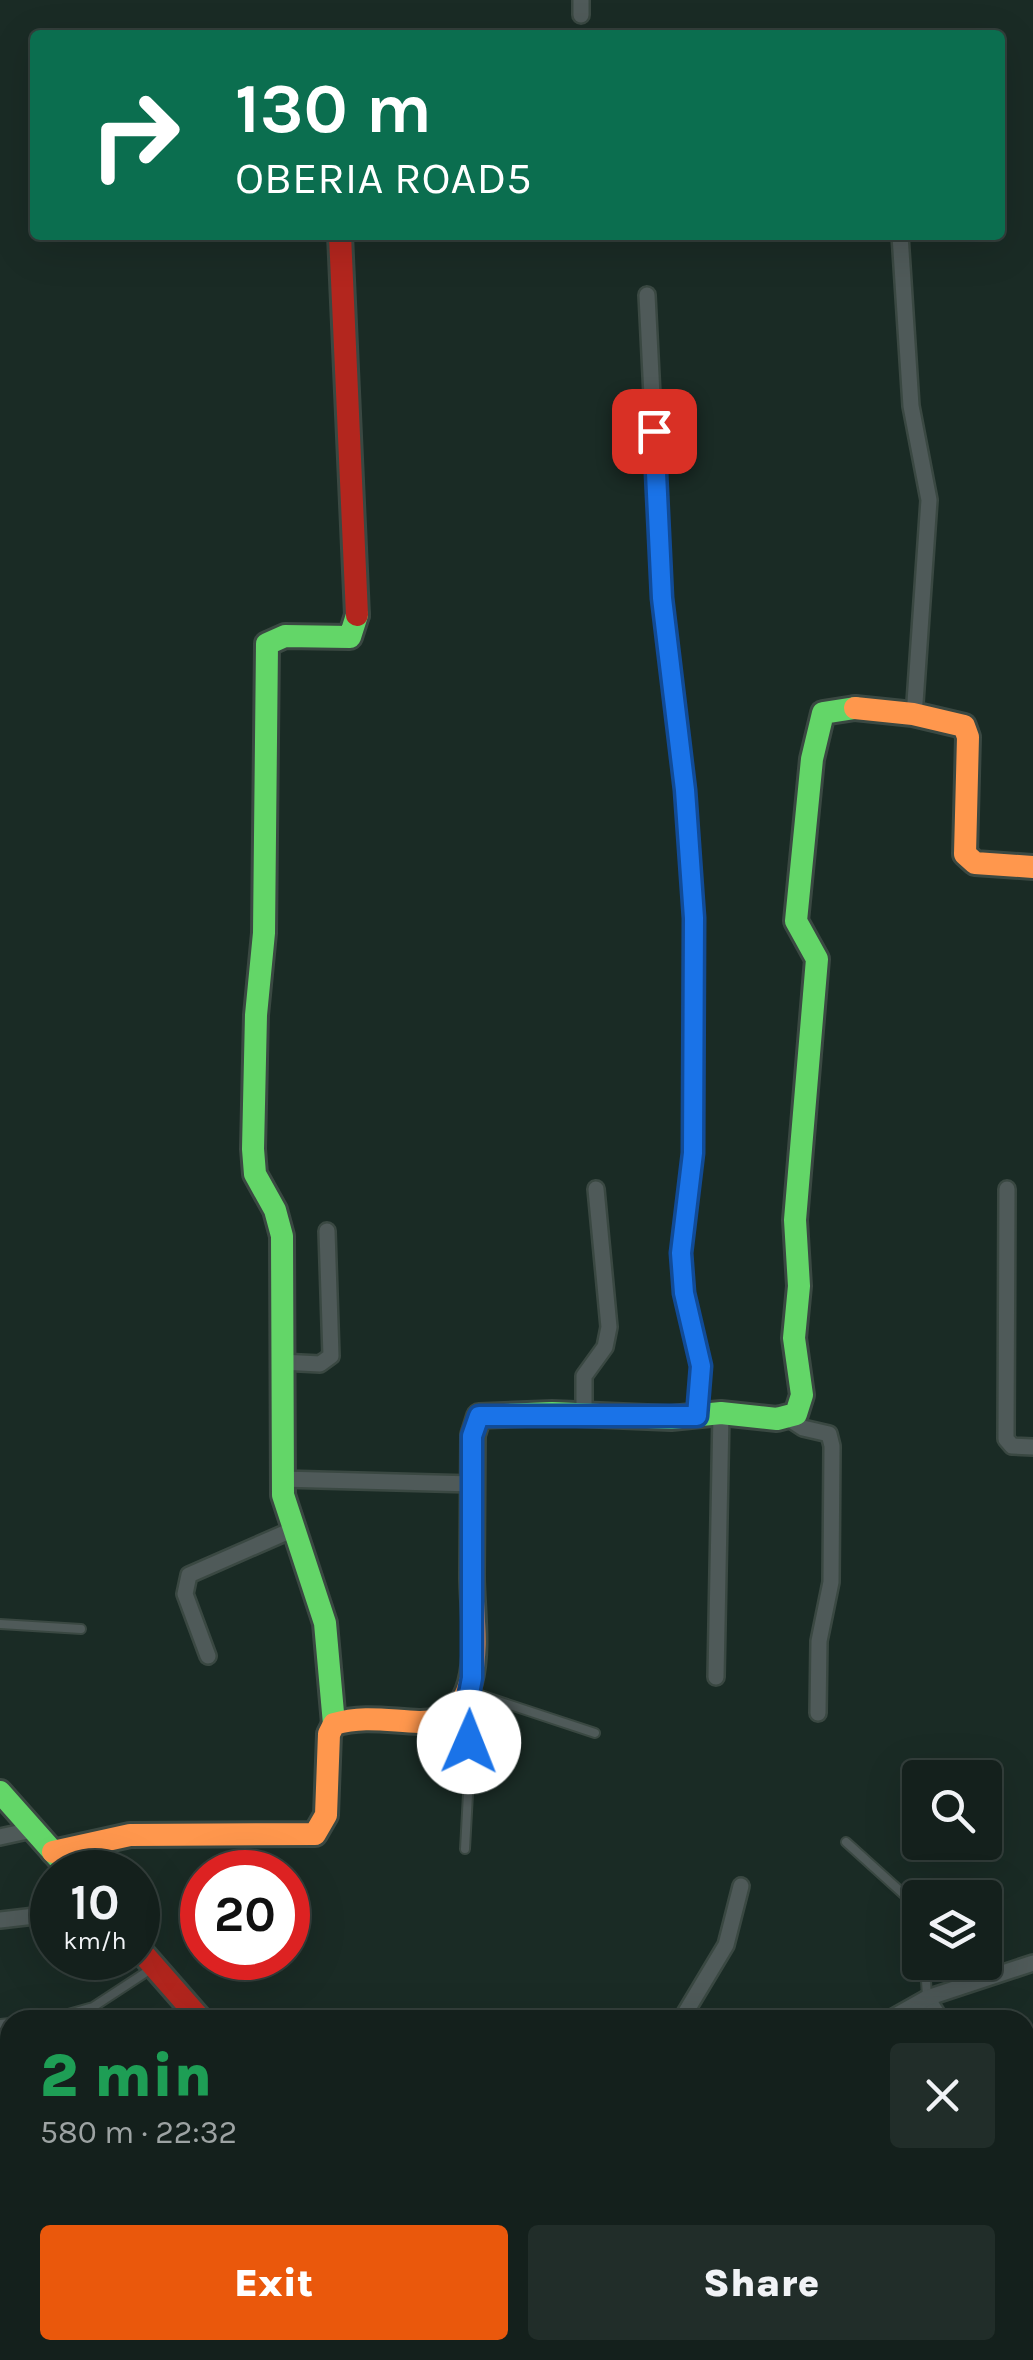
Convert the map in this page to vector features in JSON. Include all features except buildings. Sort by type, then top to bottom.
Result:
[{"type":"street","points":[[62,1850],[130,1835],[298,1837],[316,1834],[326,1816],[329,1734],[334,1724],[325,1623],[281,1479],[280,1223],[256,1174],[253,1148],[256,1015],[264,933],[268,739],[265,654],[267,644],[275,638],[343,639],[350,637],[357,624],[340,240]]},
{"type":"street","points":[[900,240],[911,406],[929,500],[914,717]]},
{"type":"street","points":[[647,295],[662,598],[685,790],[694,918],[693,1153],[681,1253],[684,1293],[701,1366],[697,1416]]},
{"type":"street","points":[[788,1418],[796,1414],[802,1395],[794,1338],[799,1286],[795,1220],[817,959],[796,921],[816,729],[823,713],[838,707],[957,724],[967,730],[963,842],[969,860],[1033,866]]},
{"type":"street","points":[[584,1415],[584,1376],[605,1346],[609,1328],[596,1189]]},
{"type":"street","points":[[1007,1189],[1006,1439],[1012,1446],[1033,1447]]},
{"type":"street","points":[[281,1362],[320,1364],[331,1356],[327,1231]]},
{"type":"street","points":[[334,1724],[356,1717],[436,1721],[465,1702],[472,1436],[479,1416],[552,1413],[721,1413],[788,1418],[803,1428],[828,1434],[832,1446],[831,1582],[819,1641],[818,1713]]},
{"type":"street","points":[[716,1677],[721,1413]]},
{"type":"street","points":[[281,1479],[472,1484]]},
{"type":"street","points":[[208,1656],[185,1594],[189,1575],[294,1529]]},
{"type":"street","points":[[0,1792],[51,1850]]},
{"type":"street","points":[[0,1837],[32,1830]]},
{"type":"street","points":[[688,2010],[726,1945],[741,1886]]},
{"type":"street","points":[[0,1920],[30,1917]]},
{"type":"street","points":[[906,2010],[927,1998],[1033,1963]]},
{"type":"street","points":[[160,1973],[192,2010]]},
{"type":"street","points":[[927,1998],[935,2010]]},
{"type":"lane","points":[[0,1624],[80,1629]]},
{"type":"lane","points":[[465,1849],[470,1757],[465,1702],[594,1732]]},
{"type":"lane","points":[[846,1842],[902,1893]]},
{"type":"lane","points":[[83,2010],[134,1980]]},
{"type":"lane","points":[[926,1980],[927,1998]]},
{"type":"traffic: fast","points":[[334,1724],[325,1623],[283,1495],[282,1236],[275,1210],[255,1174],[253,1149],[256,1015],[264,933],[267,644],[285,636],[350,637],[357,615]]},
{"type":"traffic: fast","points":[[472,1576],[473,1435],[479,1416],[552,1413],[671,1418],[721,1413],[777,1419],[796,1414],[802,1395],[794,1338],[799,1286],[795,1220],[817,959],[796,921],[812,759],[823,713],[855,708]]},
{"type":"traffic: fast","points":[[0,1792],[51,1850]]},
{"type":"traffic: slow","points":[[855,708],[913,714],[964,726],[968,737],[965,854],[975,863],[1033,867]]},
{"type":"traffic: slow","points":[[62,1850],[130,1835],[315,1834],[326,1815],[329,1734],[334,1724],[366,1719],[419,1722],[442,1718],[458,1707],[473,1668],[472,1576]]},
{"type":"traffic: jam","points":[[340,240],[357,615]]},
{"type":"traffic: jam","points":[[160,1973],[192,2010]]},
{"type":"route","points":[[469,1742],[459,1713],[467,1704],[472,1678],[472,1436],[479,1416],[697,1416],[701,1366],[681,1274],[693,1153],[694,918],[685,790],[662,598],[654,431]]}]
